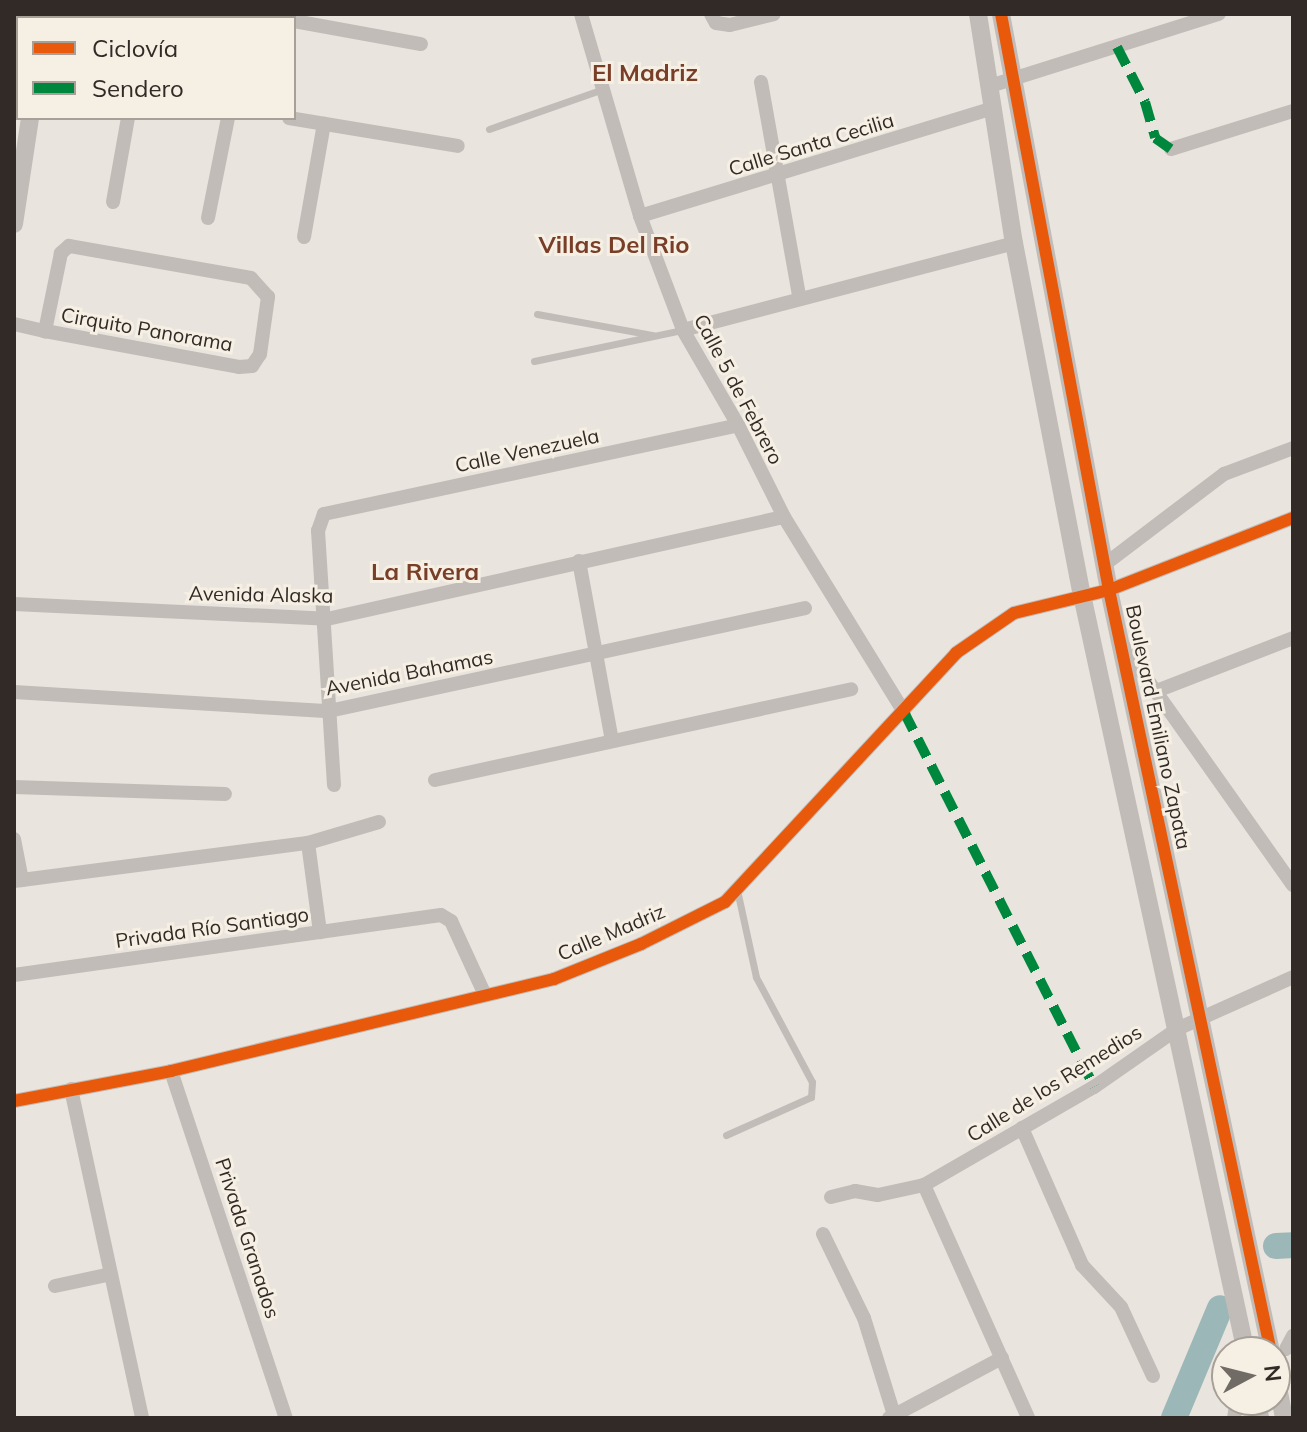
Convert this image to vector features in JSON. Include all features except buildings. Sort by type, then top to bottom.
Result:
[{"type":"street","name":"Calle 5 de Febrero","points":[[581,14],[640,216],[683,330],[738,425],[784,517],[904,712]]},
{"type":"street","points":[[714,18],[774,14]]},
{"type":"street","points":[[978,14],[1014,243],[1082,595],[1243,1336]]},
{"type":"street","name":"Boulevard Emiliano Zapata","points":[[1001,14],[1109,590],[1202,1016],[1281,1336]]},
{"type":"street","points":[[990,86],[1177,20],[1219,14]]},
{"type":"street","points":[[296,21],[421,44]]},
{"type":"street","points":[[761,82],[774,177],[799,296]]},
{"type":"street","name":"Calle Santa Cecilia","points":[[640,216],[994,108]]},
{"type":"street","points":[[1171,149],[1293,111]]},
{"type":"street","points":[[296,119],[458,146]]},
{"type":"street","points":[[14,224],[30,120]]},
{"type":"street","points":[[113,202],[128,120]]},
{"type":"street","points":[[208,218],[228,120]]},
{"type":"street","points":[[304,237],[324,124]]},
{"type":"street","points":[[683,330],[799,296],[1014,243]]},
{"type":"street","name":"Cirquito Panorama","points":[[14,324],[45,331],[252,366],[260,354],[268,297],[251,278],[69,246],[61,253],[45,331]]},
{"type":"street","name":"Calle Venezuela","points":[[327,619],[318,531],[324,514],[738,425]]},
{"type":"street","points":[[1104,565],[1224,474],[1293,448]]},
{"type":"street","name":"Avenida Alaska","points":[[14,604],[327,619],[784,517]]},
{"type":"street","name":"Calle Madriz","points":[[14,1101],[171,1071],[554,979],[641,944],[725,902],[956,653],[1014,613],[1109,590],[1293,518]]},
{"type":"street","points":[[579,561],[612,741]]},
{"type":"street","name":"Avenida Bahamas","points":[[14,692],[329,711],[805,608]]},
{"type":"street","points":[[327,619],[334,785]]},
{"type":"street","points":[[1159,690],[1293,638]]},
{"type":"street","name":"Boulevard Emiliano Zapata","points":[[1120,641],[1159,690],[1293,885]]},
{"type":"street","points":[[435,780],[851,689]]},
{"type":"street","points":[[14,787],[225,794]]},
{"type":"street","points":[[14,839],[18,881],[308,843],[379,822]]},
{"type":"street","points":[[308,843],[320,932]]},
{"type":"street","name":"Privada Río Santiago","points":[[14,975],[320,932],[415,915],[441,915],[451,921],[485,995]]},
{"type":"street","name":"Calle de los Remedios","points":[[831,1197],[855,1191],[878,1195],[924,1185],[1022,1128],[1177,1029],[1293,977]]},
{"type":"street","name":"Privada Granados","points":[[171,1071],[286,1418]]},
{"type":"street","points":[[71,1089],[142,1418]]},
{"type":"street","points":[[1022,1128],[1082,1265],[1121,1307],[1153,1376]]},
{"type":"street","points":[[924,1185],[1028,1418]]},
{"type":"street","points":[[823,1234],[864,1318],[891,1416],[1002,1358]]},
{"type":"street","points":[[55,1286],[111,1274]]},
{"type":"lane","points":[[489,129],[603,89]]},
{"type":"lane","points":[[537,314],[658,336]]},
{"type":"lane","points":[[534,361],[683,330]]},
{"type":"lane","points":[[726,1135],[811,1097],[812,1082],[756,977],[737,890]]},
{"type":"waterway","points":[[1276,1246],[1293,1245]]},
{"type":"waterway","points":[[1174,1418],[1220,1308]]},
{"type":"marked path","points":[[1117,47],[1145,102],[1155,138],[1171,149]]},
{"type":"marked path","points":[[904,712],[1094,1087]]},
{"type":"cycle path","points":[[1001,14],[1109,590],[1268,1336]]},
{"type":"cycle path","points":[[14,1101],[171,1071],[554,979],[641,944],[725,902],[956,653],[1014,613],[1109,590],[1293,518]]},
{"type":"district","name":"El Madriz","points":[[645,73]]},
{"type":"district","name":"Villas Del Rio","points":[[614,245]]},
{"type":"district","name":"La Rivera","points":[[425,572]]}]
